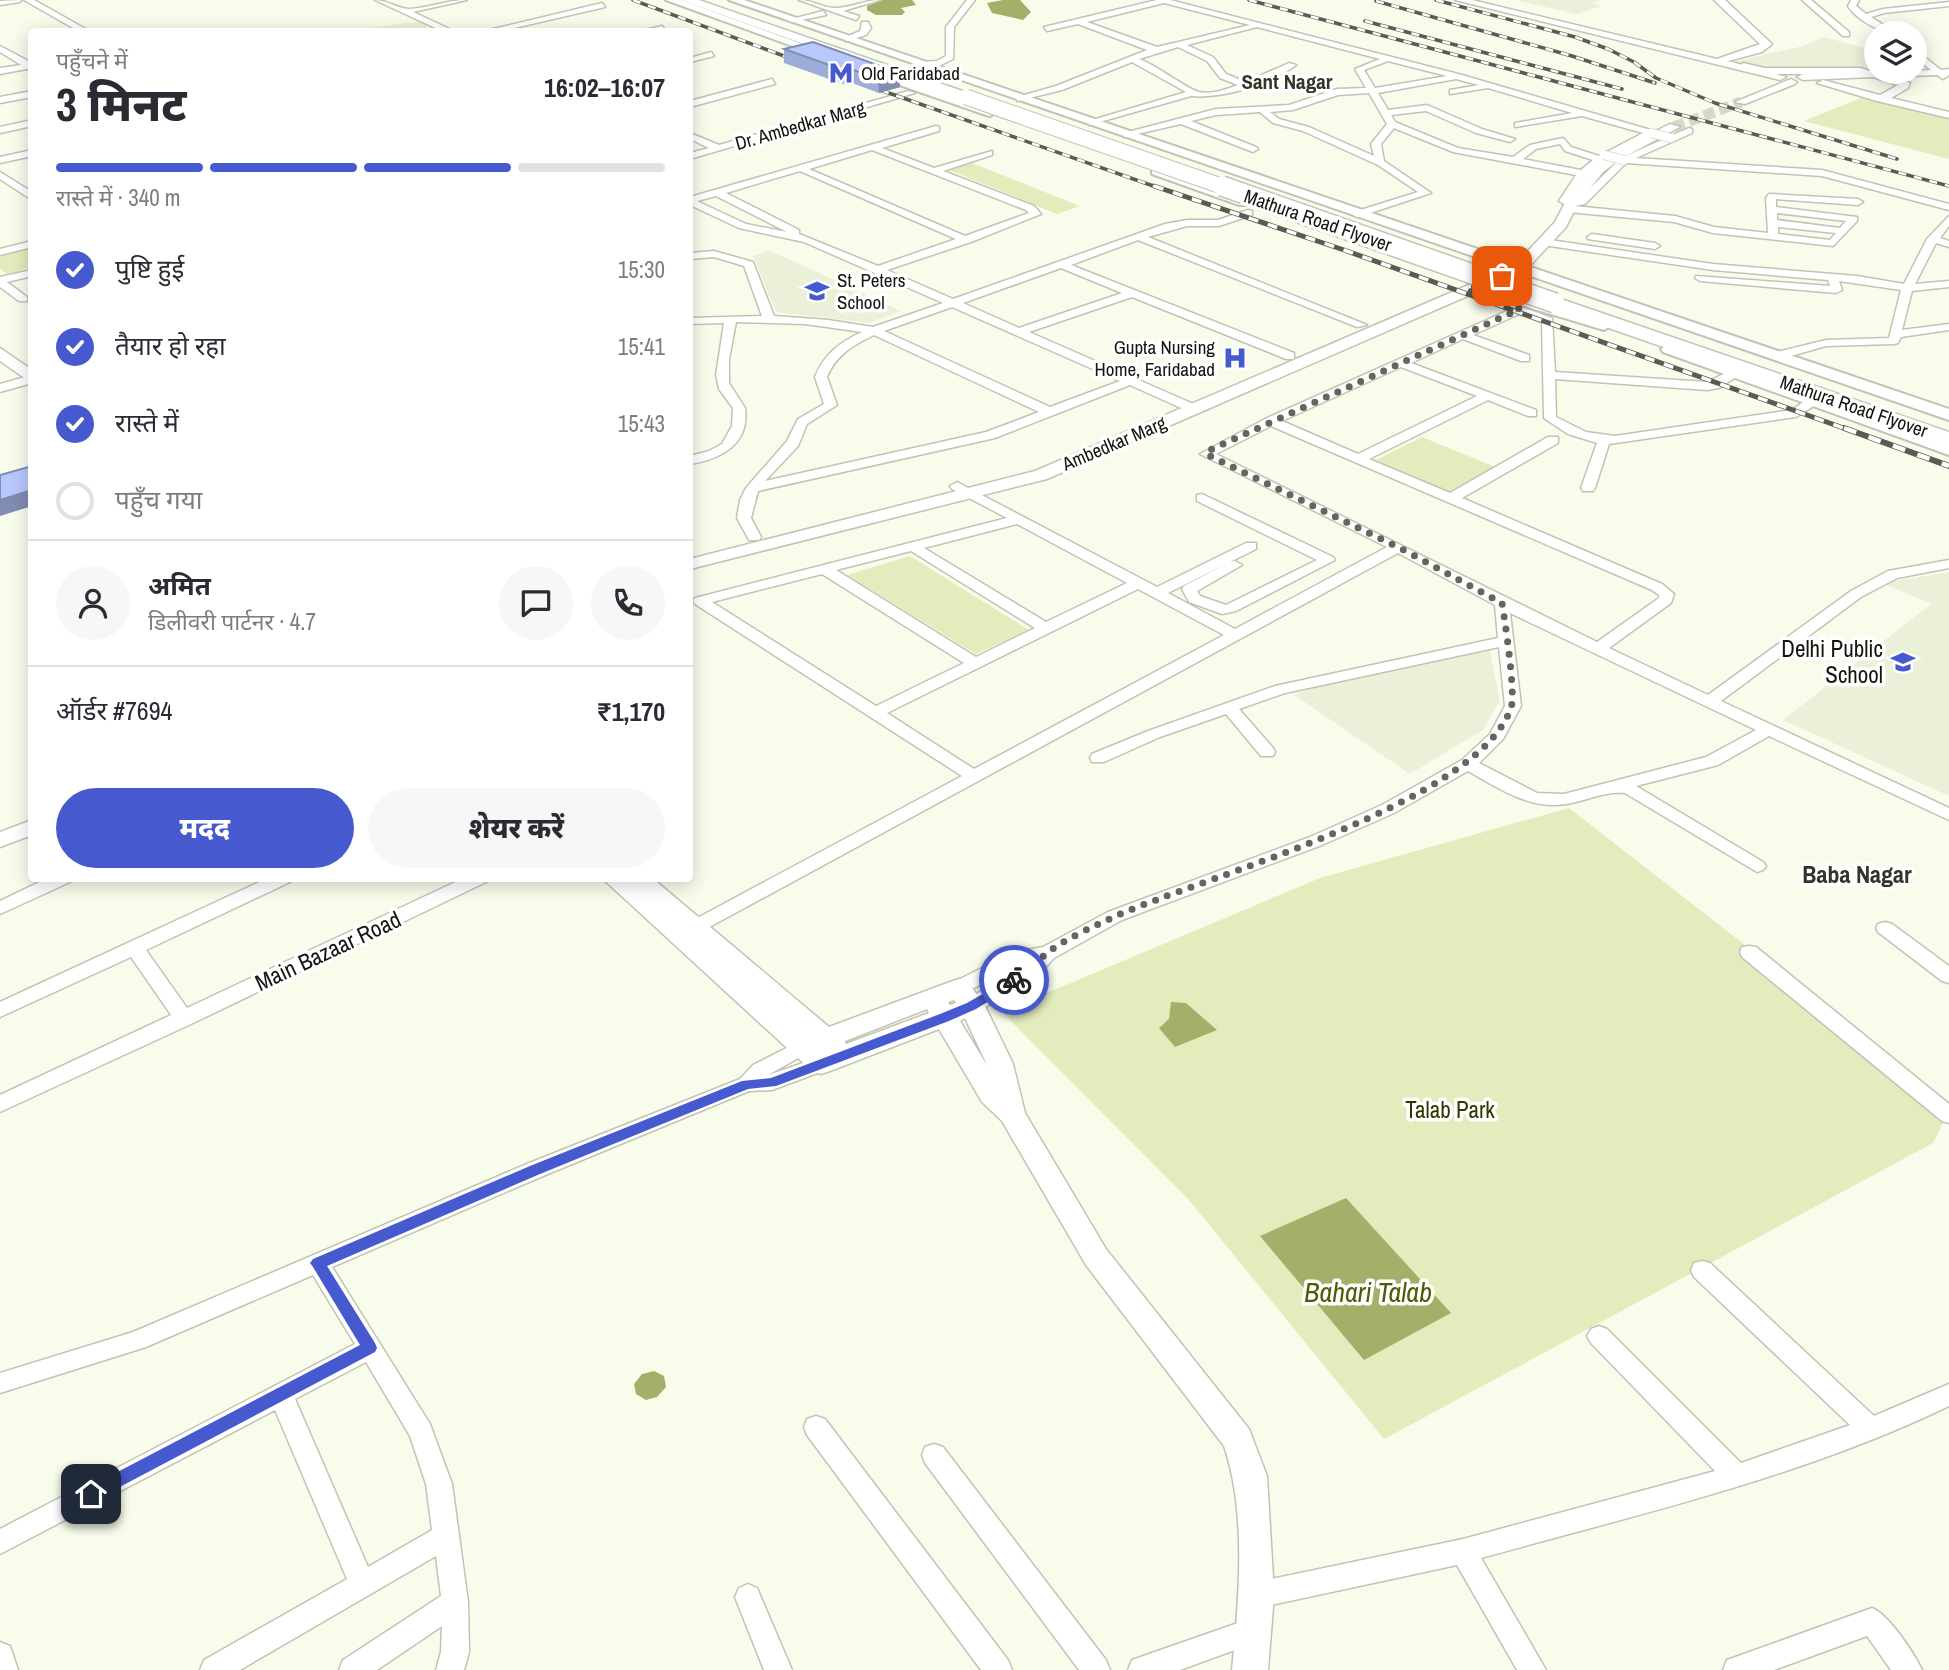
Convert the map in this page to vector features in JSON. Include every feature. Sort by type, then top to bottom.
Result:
[{"type":"highway","name":"Mathura Road Flyover","points":[[687,0],[1949,439]]},
{"type":"highway","name":"Mathura Road Flyover","points":[[714,0],[921,67],[1949,424]]},
{"type":"main road","points":[[671,0],[836,62],[1377,248],[1475,285],[1604,326]]},
{"type":"main road","points":[[734,0],[921,67],[942,71],[984,89],[1092,123],[1949,415]]},
{"type":"main road","points":[[1377,248],[1408,245],[1414,241],[1415,233]]},
{"type":"main road","points":[[1475,285],[1540,303],[1949,450]]},
{"type":"main road","points":[[1540,303],[1534,298],[1546,289],[1576,288]]},
{"type":"street","points":[[0,3],[17,0]]},
{"type":"street","points":[[28,0],[80,28]]},
{"type":"street","points":[[379,0],[444,28]]},
{"type":"street","points":[[408,11],[463,0]]},
{"type":"street","points":[[803,0],[856,18]]},
{"type":"street","points":[[833,11],[876,0]]},
{"type":"street","points":[[921,67],[950,57],[950,27],[971,0]]},
{"type":"street","points":[[961,28],[972,7],[980,0]]},
{"type":"street","points":[[1460,0],[1785,79],[1864,76]]},
{"type":"street","points":[[1719,0],[1767,44],[1758,50],[1727,58]]},
{"type":"street","points":[[1806,0],[1846,34]]},
{"type":"street","points":[[1855,0],[1853,8],[1872,21]]},
{"type":"street","points":[[1922,0],[1934,5]]},
{"type":"street","points":[[1047,29],[1162,1],[1459,77],[1651,133],[1689,131]]},
{"type":"street","points":[[1865,17],[1883,11],[1949,4]]},
{"type":"street","points":[[502,28],[602,5]]},
{"type":"street","points":[[792,20],[823,13]]},
{"type":"street","points":[[1080,22],[1157,50]]},
{"type":"street","points":[[849,39],[863,33],[867,28],[865,24]]},
{"type":"street","points":[[1020,99],[1059,88],[1157,50],[1256,26]]},
{"type":"street","points":[[1180,45],[1210,59],[1223,76],[1244,84]]},
{"type":"street","points":[[0,48],[28,64]]},
{"type":"street","points":[[1657,49],[1727,58],[1765,71],[1864,72]]},
{"type":"street","points":[[693,59],[711,54]]},
{"type":"street","points":[[942,71],[961,56]]},
{"type":"street","points":[[1132,59],[1157,68],[1164,76],[1193,91],[1191,94]]},
{"type":"street","points":[[1387,59],[1359,69],[1392,124],[1456,150],[1583,173]]},
{"type":"street","points":[[1927,61],[1944,73],[1949,81]]},
{"type":"street","points":[[0,71],[28,65]]},
{"type":"street","points":[[1092,123],[1191,94],[1216,94],[1292,65]]},
{"type":"street","points":[[1126,135],[1216,113],[1290,108],[1337,92],[1371,92],[1459,77]]},
{"type":"street","points":[[1805,78],[1949,116]]},
{"type":"street","points":[[1741,102],[1785,79]]},
{"type":"street","points":[[693,103],[772,82]]},
{"type":"street","points":[[1881,99],[1905,84]]},
{"type":"street","points":[[1452,92],[1492,86]]},
{"type":"street","name":"Dr. Ambedkar Marg","points":[[693,155],[911,93]]},
{"type":"street","points":[[0,100],[28,95]]},
{"type":"street","points":[[1385,113],[1427,108],[1479,131],[1510,139]]},
{"type":"street","points":[[1263,110],[1276,121],[1306,130],[1384,164]]},
{"type":"street","points":[[1518,125],[1582,114]]},
{"type":"street","points":[[1514,161],[1533,147],[1563,141],[1574,129],[1558,118]]},
{"type":"street","points":[[1180,120],[1253,149]]},
{"type":"street","points":[[0,130],[28,124]]},
{"type":"street","points":[[1358,214],[1426,193],[1378,160],[1375,148],[1392,124]]},
{"type":"street","points":[[693,200],[936,129]]},
{"type":"street","points":[[1570,207],[1581,202],[1624,160],[1673,132]]},
{"type":"street","points":[[1512,266],[1553,232],[1608,161],[1673,132]]},
{"type":"street","points":[[1651,133],[1602,157],[1583,173],[1564,201],[1570,207],[1675,219],[1713,230],[1833,243],[1853,219],[1772,209]]},
{"type":"street","points":[[693,137],[718,148]]},
{"type":"street","points":[[1563,141],[1568,149],[1624,160],[1822,173],[1949,206]]},
{"type":"street","points":[[872,147],[1035,211],[1034,216],[878,270]]},
{"type":"street","points":[[933,171],[989,153]]},
{"type":"street","points":[[0,160],[28,154]]},
{"type":"street","points":[[800,168],[967,240]]},
{"type":"street","points":[[0,175],[28,194]]},
{"type":"street","points":[[19,188],[28,187]]},
{"type":"street","points":[[716,192],[807,239],[1188,406]]},
{"type":"street","points":[[1773,236],[1773,196],[1858,202]]},
{"type":"street","points":[[693,202],[743,226],[807,239]]},
{"type":"street","points":[[754,537],[744,518],[747,500],[753,488],[779,455],[793,443],[803,422],[831,405],[821,377],[831,357],[853,340],[1179,223],[1219,223],[1248,213]]},
{"type":"street","points":[[1777,356],[1825,343],[1894,341],[1909,283],[1932,239],[1948,222]]},
{"type":"street","points":[[1773,223],[1842,232]]},
{"type":"street","points":[[1553,232],[1655,246]]},
{"type":"street","points":[[1139,237],[1361,325]]},
{"type":"street","points":[[1932,239],[1949,244]]},
{"type":"street","points":[[1542,243],[1708,259],[1866,269],[1909,283]]},
{"type":"street","points":[[0,253],[28,245]]},
{"type":"street","points":[[693,256],[714,254],[749,264],[769,318]]},
{"type":"street","points":[[1708,259],[1833,277],[1949,285]]},
{"type":"street","points":[[1708,259],[1712,279]]},
{"type":"street","points":[[1062,265],[1290,356]]},
{"type":"street","name":"Ambedkar Marg","points":[[1188,406],[1475,285],[1512,266]]},
{"type":"street","points":[[0,281],[28,274]]},
{"type":"street","points":[[1700,278],[1836,290],[1833,277]]},
{"type":"street","points":[[0,281],[23,299]]},
{"type":"street","points":[[1475,285],[1549,323],[1552,420],[1604,441],[1796,413],[1813,401]]},
{"type":"street","name":"Ambedkar Marg","points":[[693,552],[964,489],[1041,474],[1361,325],[1475,285]]},
{"type":"street","points":[[1019,332],[1132,293]]},
{"type":"street","points":[[1520,309],[1271,421],[1206,454],[1398,547],[1502,603],[1949,815]]},
{"type":"street","points":[[693,321],[769,318],[874,331],[1050,412]]},
{"type":"street","points":[[693,459],[722,451],[732,444],[736,435],[739,407],[726,392],[723,381],[731,319]]},
{"type":"street","points":[[1895,334],[1949,327]]},
{"type":"street","points":[[1463,335],[1525,358]]},
{"type":"street","points":[[0,339],[28,360]]},
{"type":"street","points":[[0,354],[28,376]]},
{"type":"street","points":[[1401,363],[1532,413]]},
{"type":"street","points":[[1550,375],[1707,386],[1715,385],[1737,373]]},
{"type":"street","points":[[0,388],[28,380]]},
{"type":"street","points":[[753,488],[990,435],[1130,381]]},
{"type":"street","points":[[1358,459],[1487,396]]},
{"type":"street","points":[[1271,421],[1657,587],[1667,594],[1666,600],[1599,648]]},
{"type":"street","points":[[1450,499],[1553,440]]},
{"type":"street","points":[[1588,488],[1604,441]]},
{"type":"street","points":[[964,489],[1235,635]]},
{"type":"street","name":"Ambedkar Marg","points":[[693,563],[964,489]]},
{"type":"street","points":[[1202,498],[1328,560],[1231,608],[1222,610],[1194,599],[1189,589],[1235,565]]},
{"type":"street","points":[[974,776],[700,601],[1019,519]]},
{"type":"street","points":[[912,546],[1045,628]]},
{"type":"street","points":[[1156,593],[1251,546]]},
{"type":"street","points":[[687,931],[1398,547]]},
{"type":"street","points":[[1710,701],[1856,594],[1893,574],[1949,564]]},
{"type":"street","points":[[824,569],[975,663]]},
{"type":"street","points":[[875,713],[1138,583]]},
{"type":"street","points":[[1261,593],[1287,607]]},
{"type":"street","points":[[0,1383],[138,1340],[535,1170],[747,1084],[772,1083],[823,1052],[939,1008],[1033,968],[1046,953],[1115,916],[1317,841],[1364,820],[1468,764],[1497,736],[1513,706],[1502,603]]},
{"type":"street","points":[[1098,758],[1154,734],[1281,689],[1507,640]]},
{"type":"street","points":[[1228,707],[1267,752]]},
{"type":"street","points":[[1468,764],[1529,795],[1554,800],[1712,761],[1769,729]]},
{"type":"street","points":[[1618,786],[1630,789],[1757,866]]},
{"type":"street","points":[[0,825],[28,814]]},
{"type":"street","points":[[0,840],[28,829]]},
{"type":"street","points":[[0,908],[55,882]]},
{"type":"street","points":[[0,1010],[276,882]]},
{"type":"street","name":"Main Bazaar Road","points":[[0,1104],[470,882]]},
{"type":"street","points":[[619,882],[687,931]]},
{"type":"street","points":[[641,882],[746,994],[823,1052]]},
{"type":"street","points":[[1885,928],[1949,976]]},
{"type":"street","points":[[135,949],[184,1019]]},
{"type":"street","points":[[1749,952],[1949,1115]]},
{"type":"street","points":[[965,997],[1009,1088],[1012,1115]]},
{"type":"street","points":[[939,1008],[991,1095],[1012,1115],[1058,1187],[1096,1257],[1238,1439],[1251,1476],[1257,1595],[1250,1670]]},
{"type":"street","points":[[318,1263],[421,1432],[439,1484],[444,1537],[455,1602],[456,1652],[450,1670]]},
{"type":"street","points":[[1702,1270],[1871,1429]]},
{"type":"street","points":[[1599,1336],[1737,1476]]},
{"type":"street","points":[[0,1542],[370,1348]]},
{"type":"street","points":[[281,1394],[362,1583]]},
{"type":"street","points":[[1257,1595],[1463,1551],[1737,1476],[1871,1429],[1949,1394]]},
{"type":"street","points":[[817,1427],[998,1670]]},
{"type":"street","points":[[934,1455],[1096,1670]]},
{"type":"street","points":[[214,1670],[444,1537]]},
{"type":"street","points":[[1463,1551],[1532,1670]]},
{"type":"street","points":[[748,1597],[778,1670]]},
{"type":"street","points":[[353,1670],[455,1602]]},
{"type":"street","points":[[1737,1670],[1872,1621],[1908,1670]]},
{"type":"street","points":[[1142,1670],[1255,1630]]},
{"type":"street","points":[[0,1655],[4,1670]]},
{"type":"shaded area","points":[[1515,0],[1601,0],[1592,3],[1602,6],[1576,14]]},
{"type":"shaded area","points":[[422,21],[429,25],[424,28],[370,28]]},
{"type":"shaded area","points":[[1824,37],[1864,48],[1864,72],[1805,76],[1733,62],[1803,46]]},
{"type":"shaded area","points":[[769,250],[901,311],[869,323],[776,312],[753,256]]},
{"type":"shaded area","name":"Delhi Public School","points":[[1949,572],[1949,796],[1783,720],[1931,604],[1882,583]]},
{"type":"shaded area","points":[[1489,648],[1500,701],[1483,730],[1410,774],[1294,695],[1324,684]]},
{"type":"green space","points":[[1863,97],[1949,118],[1949,159],[1804,121]]},
{"type":"green space","points":[[972,163],[1080,206],[1057,214],[949,170]]},
{"type":"green space","points":[[28,245],[28,269],[7,274],[0,269],[0,252]]},
{"type":"green space","points":[[1422,437],[1495,467],[1449,492],[1376,460]]},
{"type":"green space","points":[[910,556],[1029,630],[976,654],[847,575]]},
{"type":"green space","name":"Talab Park","points":[[1569,808],[1949,1104],[1949,1111],[1933,1143],[1384,1439],[1189,1200],[1002,1012],[1320,878]]},
{"type":"water","points":[[883,0],[912,0],[916,5],[901,8],[905,12],[902,15],[876,15],[867,10],[867,6]]},
{"type":"water","points":[[1020,0],[1031,12],[1023,20],[992,13],[987,3]]},
{"type":"water","points":[[1171,1002],[1186,1003],[1217,1030],[1175,1047],[1159,1028],[1169,1019]]},
{"type":"water","name":"Bahari Talab","points":[[1346,1198],[1451,1313],[1364,1360],[1260,1236]]},
{"type":"water","points":[[654,1371],[664,1376],[666,1387],[657,1397],[646,1400],[636,1394],[634,1384],[642,1374]]},
{"type":"building","points":[[813,42],[900,73],[878,79],[851,69],[846,71],[784,49]]},
{"type":"building","points":[[28,467],[28,491],[0,500],[0,475]]},
{"type":"tunnel","points":[[1674,127],[1741,102]]},
{"type":"railway","points":[[633,0],[803,63]]},
{"type":"railway","points":[[1249,0],[1949,186]]},
{"type":"railway","points":[[1436,0],[1575,37],[1608,49],[1634,62],[1656,78],[1715,103],[1897,159]]},
{"type":"railway","points":[[1376,1],[1572,56],[1655,83]]},
{"type":"railway","points":[[1365,21],[1622,89]]},
{"type":"railway","points":[[866,85],[1159,188]]},
{"type":"railway","points":[[1154,186],[1344,250],[1849,430]]},
{"type":"railway","points":[[1844,428],[1949,466]]},
{"type":"way so far","points":[[1014,980],[1033,968],[1046,953],[1115,916],[1317,841],[1388,809],[1468,764],[1497,736],[1513,706],[1502,603],[1398,547],[1206,454],[1271,421],[1520,309],[1467,290],[1502,276]]},
{"type":"place","name":"Old Faridabad","points":[[841,73]]},
{"type":"place","name":"St. Peters School","points":[[817,291]]},
{"type":"place","name":"Gupta Nursing Home, Faridabad","points":[[1235,358]]},
{"type":"place","name":"Delhi Public School","points":[[1903,662]]},
{"type":"district","name":"Sant Nagar","points":[[1287,82]]},
{"type":"district","name":"Baba Nagar","points":[[1857,875]]},
{"type":"route","points":[[91,1494],[370,1348],[318,1263],[535,1170],[747,1084],[772,1083],[944,1018],[972,1006],[1014,980]]}]
